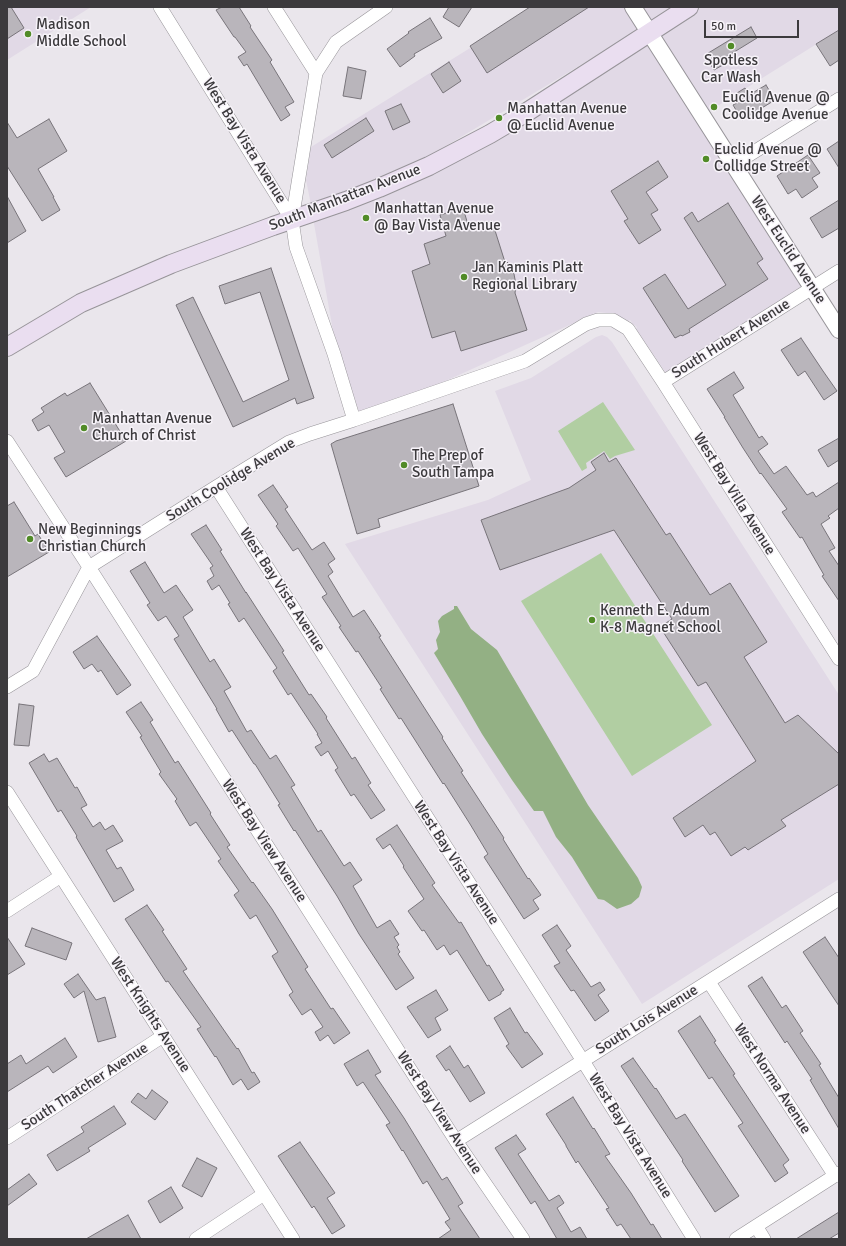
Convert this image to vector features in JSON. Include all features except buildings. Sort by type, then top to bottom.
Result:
[{"type":"main road","name":"South Manhattan Avenue","points":[[7,347],[86,300],[171,264],[379,188],[429,166],[490,134],[561,91],[689,7]]},
{"type":"street","name":"West Bay Vista Avenue","points":[[160,7],[292,220],[296,247],[334,354],[354,420]]},
{"type":"street","points":[[274,7],[316,73]]},
{"type":"street","points":[[292,220],[316,73],[336,42],[386,7]]},
{"type":"street","name":"West Euclid Avenue","points":[[633,7],[839,330]]},
{"type":"street","points":[[734,165],[839,98]]},
{"type":"street","name":"South Hubert Avenue","points":[[663,382],[839,271]]},
{"type":"street","name":"South Coolidge Avenue","points":[[7,687],[33,671],[89,567],[289,442],[525,361],[586,324],[598,320],[613,320],[628,329]]},
{"type":"street","name":"West Bay Villa Avenue","points":[[628,329],[839,659]]},
{"type":"street","name":"West Bay View Avenue","points":[[7,441],[456,1141],[523,1239]]},
{"type":"street","name":"West Bay Vista Avenue","points":[[216,487],[583,1061],[694,1239]]},
{"type":"street","name":"West Knights Avenue","points":[[7,792],[293,1239]]},
{"type":"street","points":[[7,911],[61,876]]},
{"type":"street","name":"South Lois Avenue","points":[[456,1141],[838,902]]},
{"type":"street","name":"West Norma Avenue","points":[[709,982],[837,1175]]},
{"type":"street","name":"South Thatcher Avenue","points":[[7,1138],[163,1036]]},
{"type":"street","points":[[736,1239],[837,1175]]},
{"type":"street","points":[[196,1239],[264,1194]]},
{"type":"street","points":[[756,1226],[764,1239]]},
{"type":"shaded area","name":"Madison Middle School","points":[[7,7],[91,7],[7,60]]},
{"type":"shaded area","points":[[536,7],[625,7],[639,30],[421,161],[311,205],[306,180],[311,147]]},
{"type":"shaded area","points":[[642,7],[677,7],[652,23]]},
{"type":"shaded area","points":[[701,7],[839,7],[839,30],[708,112],[659,34]]},
{"type":"shaded area","points":[[646,41],[802,286],[666,373],[636,329],[637,327],[630,320],[628,321],[615,314],[598,312],[441,383],[359,412],[333,331],[313,218]]},
{"type":"shaded area","name":"Kenneth E. Adum K-8 Magnet School","points":[[602,335],[607,337],[612,342],[839,695],[839,879],[642,1004],[345,544],[488,500],[531,480],[495,391],[531,378],[596,337]]},
{"type":"shaded area","points":[[603,402],[635,450],[610,459],[604,451],[586,463],[587,468],[582,471],[558,431]]},
{"type":"shaded area","points":[[601,553],[712,725],[632,776],[521,601]]},
{"type":"shaded area","points":[[454,606],[457,606],[471,629],[497,650],[588,805],[638,878],[642,887],[639,897],[631,904],[617,909],[604,900],[598,899],[572,857],[556,837],[543,811],[534,811],[482,734],[434,653],[438,649],[436,640],[440,632],[438,621],[442,616],[454,609]]},
{"type":"place","name":"Madison Middle School","points":[[28,34]]},
{"type":"place","name":"Spotless Car Wash","points":[[731,46]]},
{"type":"place","name":"Euclid Avenue @ Coolidge Avenue","points":[[714,107]]},
{"type":"place","name":"Manhattan Avenue @ Euclid Avenue","points":[[499,118]]},
{"type":"place","name":"Euclid Avenue @ Collidge Street","points":[[706,159]]},
{"type":"place","name":"Manhattan Avenue @ Bay Vista Avenue","points":[[366,218]]},
{"type":"place","name":"Jan Kaminis Platt Regional Library","points":[[464,277]]},
{"type":"place","name":"Manhattan Avenue Church of Christ","points":[[84,428]]},
{"type":"place","name":"The Prep of South Tampa","points":[[404,465]]},
{"type":"place","name":"New Beginnings Christian Church","points":[[30,539]]},
{"type":"place","name":"Kenneth E. Adum K-8 Magnet School","points":[[592,620]]}]
